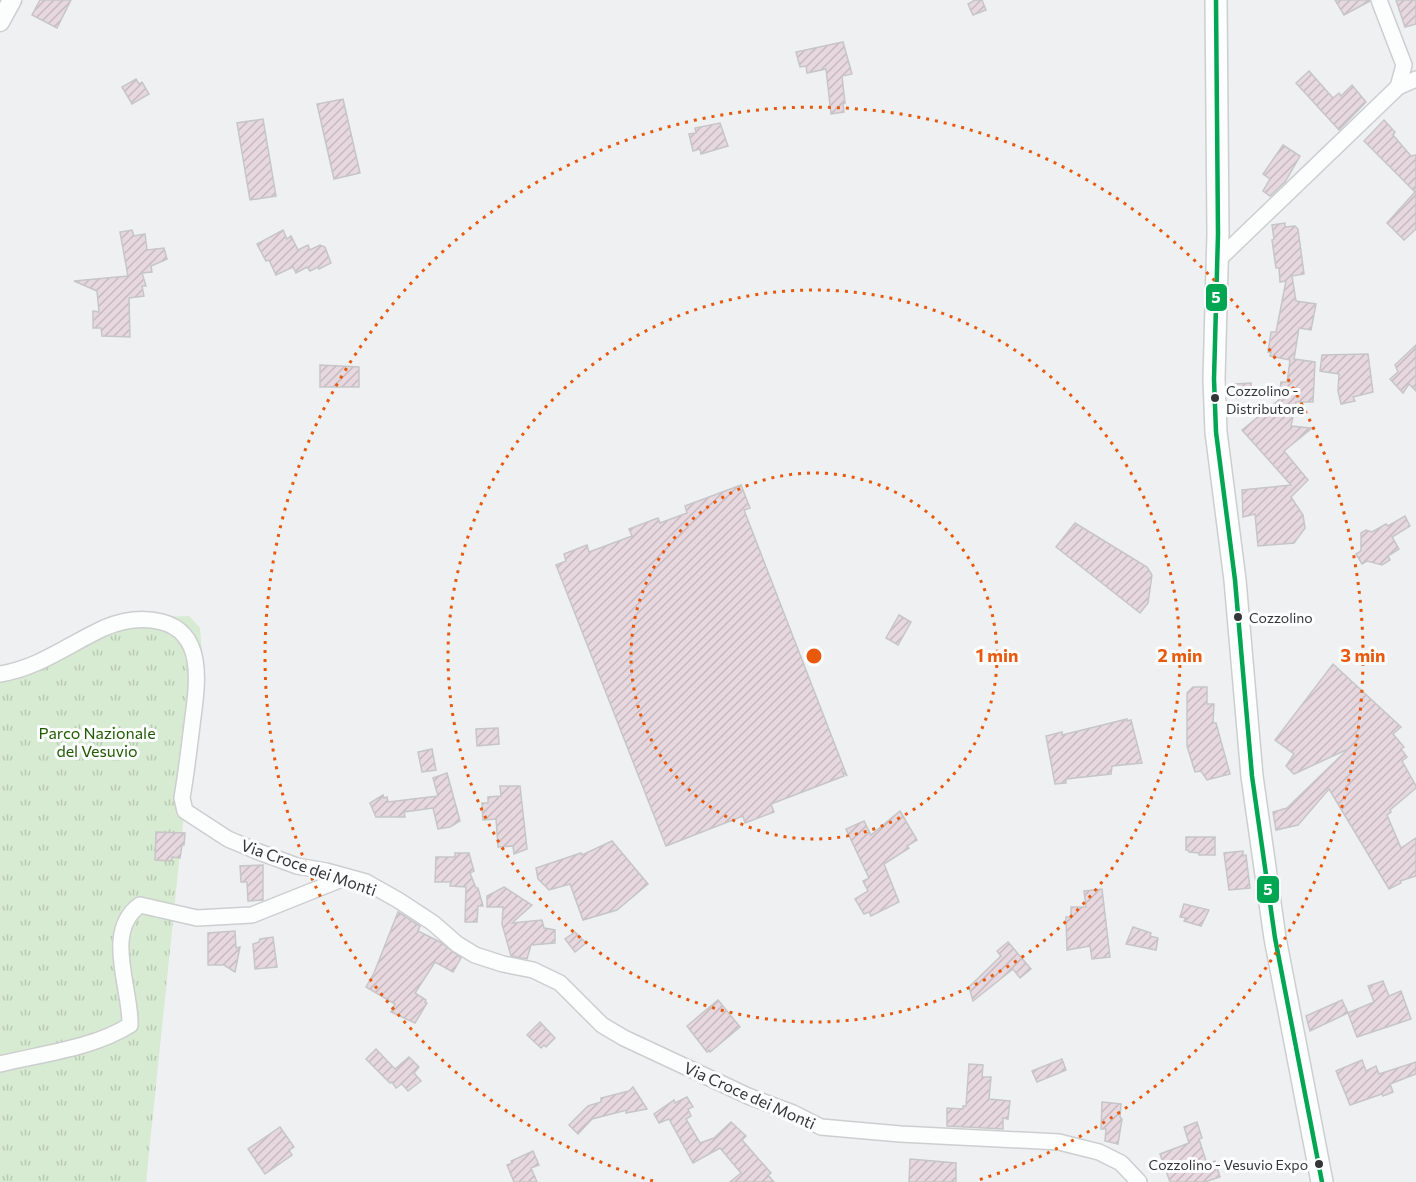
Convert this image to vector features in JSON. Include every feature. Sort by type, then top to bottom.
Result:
[{"type":"main road","points":[[1216,0],[1217,261],[1214,379],[1216,432],[1235,580],[1252,776],[1275,938],[1322,1182]]},
{"type":"street","points":[[0,22],[12,0]]},
{"type":"street","points":[[1379,0],[1404,65],[1398,87]]},
{"type":"street","points":[[1217,261],[1398,87],[1416,79]]},
{"type":"street","name":"Via Croce dei Monti","points":[[0,674],[23,670],[104,628],[121,622],[147,619],[169,624],[189,643],[197,676],[197,694],[183,798],[186,811],[228,838],[297,866],[366,882],[433,923],[457,944],[476,955],[503,964],[533,970],[560,983],[602,1025],[624,1038],[748,1096],[793,1113],[821,1127],[900,1134],[1059,1142],[1099,1152],[1121,1163],[1138,1182]]},
{"type":"street","points":[[0,1064],[58,1052],[130,1025],[120,936],[126,920],[132,911],[140,906],[198,918],[252,915],[347,877]]},
{"type":"green space","name":"Parco Nazionale del Vesuvio","points":[[189,616],[200,628],[202,693],[184,814],[146,1182],[0,1182],[0,661],[1,672],[97,629],[164,617]]},
{"type":"building","points":[[40,0],[71,0],[57,28],[32,15]]},
{"type":"building","points":[[975,0],[982,0],[986,10],[973,15],[968,4]]},
{"type":"building","points":[[1335,0],[1369,0],[1370,1],[1344,15]]},
{"type":"building","points":[[1396,0],[1416,0],[1416,24],[1405,27]]},
{"type":"building","points":[[843,42],[852,74],[842,76],[844,112],[831,114],[826,69],[807,73],[806,66],[800,67],[796,52]]},
{"type":"building","points":[[1309,71],[1333,98],[1339,93],[1341,96],[1352,85],[1366,102],[1339,130],[1296,83]]},
{"type":"building","points":[[136,79],[139,84],[142,82],[149,94],[132,104],[122,87]]},
{"type":"building","points":[[343,99],[360,173],[334,179],[317,104]]},
{"type":"building","points":[[263,119],[276,196],[250,200],[237,123]]},
{"type":"building","points":[[1384,120],[1395,132],[1393,135],[1411,156],[1416,155],[1416,229],[1404,240],[1387,223],[1415,192],[1364,141]]},
{"type":"building","points":[[720,123],[728,146],[701,154],[700,149],[693,151],[689,134],[696,133],[695,128]]},
{"type":"building","points":[[1283,145],[1300,156],[1285,182],[1270,196],[1263,191],[1270,179],[1263,174]]},
{"type":"building","points":[[1285,223],[1285,227],[1295,226],[1298,229],[1304,274],[1292,276],[1296,301],[1316,304],[1311,330],[1299,328],[1294,359],[1315,362],[1313,402],[1296,402],[1291,426],[1312,428],[1284,451],[1308,480],[1291,497],[1303,515],[1305,528],[1294,543],[1258,546],[1255,514],[1243,517],[1242,490],[1291,485],[1242,430],[1285,395],[1279,395],[1281,382],[1287,382],[1290,360],[1270,356],[1271,352],[1268,352],[1271,332],[1276,332],[1286,281],[1280,282],[1279,268],[1276,268],[1272,225]]},
{"type":"building","points":[[132,230],[134,236],[145,234],[147,250],[164,248],[167,259],[151,266],[152,272],[142,273],[146,286],[142,286],[144,296],[129,298],[130,337],[102,336],[101,328],[93,328],[93,311],[99,312],[97,291],[74,281],[128,276],[120,232]]},
{"type":"building","points":[[283,230],[287,239],[291,236],[298,250],[308,245],[310,250],[320,245],[325,247],[331,263],[310,271],[307,267],[296,273],[293,267],[276,275],[269,260],[266,261],[257,244]]},
{"type":"building","points":[[1416,345],[1416,391],[1409,384],[1403,393],[1390,379],[1398,372],[1395,365]]},
{"type":"building","points":[[1368,354],[1373,392],[1353,397],[1355,401],[1341,404],[1338,391],[1339,374],[1320,371],[1322,355]]},
{"type":"building","points":[[320,365],[359,367],[359,387],[320,387]]},
{"type":"building","points":[[1251,383],[1252,397],[1236,398],[1235,384]]},
{"type":"building","points":[[741,485],[750,508],[744,510],[847,776],[842,771],[844,776],[771,804],[774,812],[745,823],[743,816],[666,846],[556,565],[566,561],[564,554],[587,545],[589,552],[632,536],[629,529],[658,518],[660,523],[687,513],[685,506]]},
{"type":"building","points":[[1405,516],[1410,526],[1392,537],[1399,549],[1388,556],[1390,560],[1382,565],[1367,561],[1362,564],[1356,554],[1361,551],[1361,533],[1366,530],[1372,532],[1386,524],[1388,526]]},
{"type":"building","points":[[1075,523],[1147,567],[1152,575],[1148,603],[1140,613],[1056,547]]},
{"type":"building","points":[[899,615],[911,622],[898,645],[886,638]]},
{"type":"building","points":[[1333,664],[1401,727],[1393,734],[1404,747],[1401,749],[1407,757],[1402,761],[1416,786],[1387,815],[1401,848],[1416,838],[1416,876],[1400,881],[1401,883],[1389,889],[1329,789],[1298,825],[1276,830],[1273,812],[1287,808],[1348,749],[1294,774],[1286,766],[1294,754],[1275,740]]},
{"type":"building","points":[[1193,687],[1207,687],[1207,704],[1214,704],[1213,723],[1216,723],[1230,774],[1207,780],[1201,771],[1195,772],[1187,746],[1187,693]]},
{"type":"building","points":[[1127,719],[1127,721],[1131,720],[1142,763],[1112,766],[1111,774],[1066,779],[1066,783],[1055,784],[1046,736],[1062,732],[1062,735]]},
{"type":"building","points":[[498,728],[499,744],[477,746],[476,729]]},
{"type":"building","points":[[432,749],[436,770],[422,772],[418,752]]},
{"type":"building","points":[[447,773],[460,821],[450,827],[438,829],[433,808],[404,812],[405,817],[376,817],[370,803],[383,795],[384,798],[387,797],[388,802],[438,796],[433,778]]},
{"type":"building","points":[[500,786],[520,786],[527,849],[514,854],[513,846],[498,847],[496,819],[483,820],[482,803],[488,803],[488,797],[501,796]]},
{"type":"building","points":[[900,811],[917,840],[884,864],[899,902],[871,916],[869,912],[864,914],[855,899],[868,891],[863,881],[869,878],[846,829],[864,821],[871,835]]},
{"type":"building","points":[[156,832],[185,833],[180,858],[172,857],[172,861],[155,860]]},
{"type":"building","points":[[1186,837],[1215,837],[1215,855],[1199,855],[1199,853],[1189,852],[1186,850]]},
{"type":"building","points":[[612,841],[648,884],[617,910],[583,920],[570,884],[549,890],[538,879],[536,868],[581,853],[582,855]]},
{"type":"building","points":[[1243,851],[1243,856],[1246,855],[1250,888],[1229,890],[1224,853]]},
{"type":"building","points":[[455,853],[469,853],[474,871],[470,873],[478,888],[483,906],[478,906],[477,922],[465,922],[466,887],[450,886],[451,882],[435,882],[436,857],[455,857]]},
{"type":"building","points":[[263,865],[263,900],[248,901],[247,882],[241,882],[240,866]]},
{"type":"building","points":[[504,887],[532,905],[512,923],[542,920],[544,928],[555,930],[555,943],[531,945],[527,959],[511,956],[502,924],[503,907],[487,907],[487,896]]},
{"type":"building","points":[[1102,889],[1110,957],[1092,959],[1090,946],[1067,950],[1066,917],[1071,917],[1071,907],[1086,907],[1084,891]]},
{"type":"building","points":[[1184,904],[1209,910],[1201,926],[1184,921],[1186,918],[1180,917]]},
{"type":"building","points":[[398,912],[420,926],[418,931],[442,943],[461,958],[453,972],[435,962],[415,993],[427,1003],[415,1023],[391,1012],[395,1004],[366,987],[374,973]]},
{"type":"building","points":[[1133,927],[1158,938],[1156,950],[1126,944]]},
{"type":"building","points":[[235,931],[236,948],[240,947],[235,972],[224,965],[208,965],[208,933]]},
{"type":"building","points":[[575,932],[586,943],[575,952],[565,939]]},
{"type":"building","points":[[273,937],[277,967],[255,969],[253,944],[259,942],[260,939]]},
{"type":"building","points":[[1008,942],[1031,969],[1020,978],[1013,969],[973,1001],[969,987],[1001,956],[997,951]]},
{"type":"building","points":[[1383,981],[1389,996],[1401,991],[1411,1019],[1357,1037],[1348,1013],[1374,1002],[1368,986]]},
{"type":"building","points":[[718,1000],[740,1027],[710,1052],[709,1050],[707,1052],[687,1026]]},
{"type":"building","points":[[1342,1000],[1348,1013],[1310,1031],[1306,1016]]},
{"type":"building","points":[[540,1022],[555,1038],[546,1047],[544,1045],[541,1048],[527,1035]]},
{"type":"building","points":[[376,1049],[395,1069],[409,1057],[419,1067],[414,1073],[421,1081],[408,1091],[402,1084],[396,1088],[366,1059]]},
{"type":"building","points":[[1062,1059],[1066,1070],[1037,1082],[1032,1071]]},
{"type":"building","points":[[1362,1060],[1366,1071],[1376,1066],[1379,1074],[1416,1062],[1416,1074],[1390,1084],[1393,1092],[1350,1105],[1336,1071]]},
{"type":"building","points":[[969,1064],[983,1065],[982,1077],[991,1077],[989,1099],[1010,1101],[1008,1119],[1003,1118],[1003,1129],[947,1126],[947,1108],[963,1109],[963,1106],[966,1106]]},
{"type":"building","points":[[633,1087],[647,1109],[626,1113],[627,1110],[592,1119],[578,1134],[569,1125],[588,1106],[601,1102],[601,1098],[629,1091]]},
{"type":"building","points":[[687,1097],[693,1107],[688,1109],[691,1116],[686,1119],[700,1143],[714,1138],[731,1122],[746,1136],[742,1140],[771,1173],[768,1175],[774,1182],[730,1182],[741,1173],[720,1148],[693,1163],[669,1119],[659,1123],[654,1114],[674,1100],[675,1103]]},
{"type":"building","points":[[1102,1102],[1121,1104],[1120,1117],[1122,1119],[1118,1144],[1105,1141],[1106,1129],[1101,1129]]},
{"type":"building","points":[[1197,1122],[1202,1138],[1199,1139],[1207,1164],[1215,1161],[1220,1177],[1205,1182],[1170,1182],[1160,1154],[1189,1143],[1184,1127]]},
{"type":"building","points":[[280,1127],[294,1147],[289,1150],[292,1155],[265,1174],[248,1149]]},
{"type":"building","points":[[533,1151],[539,1165],[531,1168],[537,1182],[514,1182],[507,1165]]},
{"type":"building","points":[[910,1159],[956,1163],[956,1182],[909,1182]]},
{"type":"transit line","name":"5","points":[[1216,0],[1218,234],[1214,379],[1216,432],[1235,580],[1252,776],[1275,938],[1322,1182]]},
{"type":"place","name":"Cozzolino - Distributore","points":[[1215,398]]},
{"type":"place","name":"Cozzolino","points":[[1238,617]]},
{"type":"place","name":"Cozzolino - Vesuvio Expo","points":[[1319,1164]]}]
